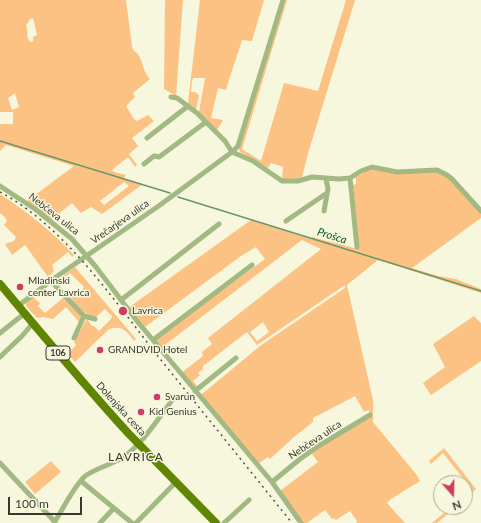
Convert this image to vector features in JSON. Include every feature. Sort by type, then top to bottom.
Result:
[{"type":"main road","name":"Dolenjska cesta","points":[[0,284],[76,374],[138,443],[216,523]]},
{"type":"street","name":"Vrečarjeva ulica","points":[[18,306],[232,152],[238,146],[283,0]]},
{"type":"street","points":[[171,96],[177,98],[188,106],[206,122],[225,141],[232,152],[253,161],[282,181],[298,181],[312,177],[326,179],[350,178],[361,171],[372,167],[397,172],[437,170],[452,179],[481,211]]},
{"type":"street","points":[[146,138],[188,106]]},
{"type":"street","points":[[144,164],[154,156],[159,157],[206,122]]},
{"type":"street","points":[[350,178],[356,247]]},
{"type":"street","points":[[324,211],[327,193],[326,179]]},
{"type":"street","name":"Nebčeva ulica","points":[[0,186],[47,219],[72,239],[153,340],[272,482],[301,523]]},
{"type":"street","points":[[286,221],[327,193]]},
{"type":"street","points":[[121,300],[219,224]]},
{"type":"street","points":[[153,340],[252,265]]},
{"type":"street","points":[[51,281],[84,316],[95,319]]},
{"type":"street","points":[[0,333],[25,313]]},
{"type":"street","points":[[74,338],[84,316]]},
{"type":"street","points":[[0,357],[33,323]]},
{"type":"street","points":[[195,391],[236,358]]},
{"type":"street","points":[[0,463],[54,523],[81,481],[91,473],[123,457],[138,443],[174,398]]},
{"type":"street","name":"Nebčeva ulica","points":[[272,482],[320,445],[370,415]]},
{"type":"street","points":[[81,481],[132,523]]},
{"type":"street","points":[[136,523],[176,482]]},
{"type":"street","points":[[224,523],[249,500]]},
{"type":"street","points":[[100,523],[114,508]]},
{"type":"shaded area","points":[[0,0],[126,0],[133,50],[141,59],[145,72],[150,79],[133,93],[135,97],[126,106],[134,119],[137,121],[148,115],[154,121],[132,138],[138,146],[129,154],[137,165],[135,167],[128,157],[112,170],[114,172],[126,175],[123,179],[143,184],[102,214],[91,207],[81,213],[72,203],[51,220],[27,201],[74,166],[6,145],[0,151],[0,124],[13,124],[13,112],[0,112]],"holes":[[[33,18],[37,35],[33,37],[33,41],[31,42],[28,39],[26,26],[30,19]],[[15,93],[19,107],[12,110],[8,98]],[[124,182],[129,186],[104,205],[100,201]]]},
{"type":"shaded area","points":[[165,0],[183,0],[176,96],[164,89]]},
{"type":"shaded area","points":[[200,0],[264,0],[252,41],[242,40],[226,90],[218,88],[211,118],[223,120],[217,130],[199,112],[205,78],[194,78],[192,80],[191,92],[195,92],[199,95],[196,110],[188,103]]},
{"type":"shaded area","points":[[285,0],[287,0],[242,149],[261,161],[284,83],[318,91],[346,0],[355,0],[302,177],[294,180],[282,179],[283,167],[271,163],[268,168],[240,152],[239,149]]},
{"type":"shaded area","points":[[370,169],[389,172],[436,172],[445,175],[481,212],[481,218],[412,268],[438,276],[456,279],[481,289],[481,293],[378,260],[347,285],[373,400],[373,422],[416,474],[420,481],[387,503],[405,523],[356,523],[357,521],[350,511],[336,520],[334,518],[332,519],[325,510],[307,523],[303,523],[280,491],[318,462],[312,454],[314,451],[370,413],[368,410],[364,412],[355,396],[313,418],[313,422],[270,459],[268,457],[259,463],[202,397],[202,394],[260,346],[345,288],[345,285],[257,345],[247,332],[203,366],[203,369],[198,373],[200,375],[193,381],[198,387],[195,389],[181,373],[203,356],[202,352],[212,344],[208,338],[321,249],[302,240],[161,348],[155,340],[265,259],[256,247],[241,256],[145,327],[128,308],[251,220],[311,239],[312,237],[358,249],[353,185],[356,184],[356,178],[354,178]],"holes":[[[263,322],[269,332],[257,341],[250,332]]]},
{"type":"shaded area","points":[[0,194],[39,222],[74,255],[72,257],[68,252],[52,265],[54,271],[48,277],[25,245],[12,255],[5,244],[14,241],[16,237],[4,225],[7,221],[0,213]]},
{"type":"shaded area","points":[[75,267],[136,339],[134,341],[129,334],[121,328],[109,329],[75,362],[68,354],[76,345],[74,342],[86,320],[87,319],[92,326],[99,331],[111,319],[112,316],[105,309],[96,317],[91,316],[81,310],[76,304],[71,297],[80,292],[84,287],[70,273],[65,277],[64,275]]},
{"type":"shaded area","points":[[33,297],[40,303],[38,306],[45,313],[65,298],[81,314],[80,323],[66,307],[53,319],[43,317],[37,318],[26,306],[26,303]]},
{"type":"shaded area","points":[[474,316],[481,323],[481,361],[431,395],[423,383],[445,367],[433,344]]},
{"type":"shaded area","points":[[444,448],[465,475],[460,475],[443,453],[431,464],[429,461]]},
{"type":"shaded area","points":[[51,461],[61,472],[35,494],[25,482]]},
{"type":"shaded area","points":[[442,515],[446,515],[437,523],[432,523]]},
{"type":"waterway","name":"Prošca","points":[[0,141],[170,193]]},
{"type":"waterway","name":"Prošca","points":[[178,197],[481,291]]},
{"type":"railway","points":[[0,192],[23,206],[45,224],[86,265],[292,523]]},
{"type":"place","name":"Mladinski center Lavrica","points":[[20,287]]},
{"type":"place","name":"Lavrica","points":[[123,311]]},
{"type":"place","name":"GRANDVID Hotel","points":[[100,350]]},
{"type":"place","name":"Svarun","points":[[157,397]]},
{"type":"place","name":"Kid Genius","points":[[141,412]]},
{"type":"district","name":"LAVRICA","points":[[136,457]]}]
